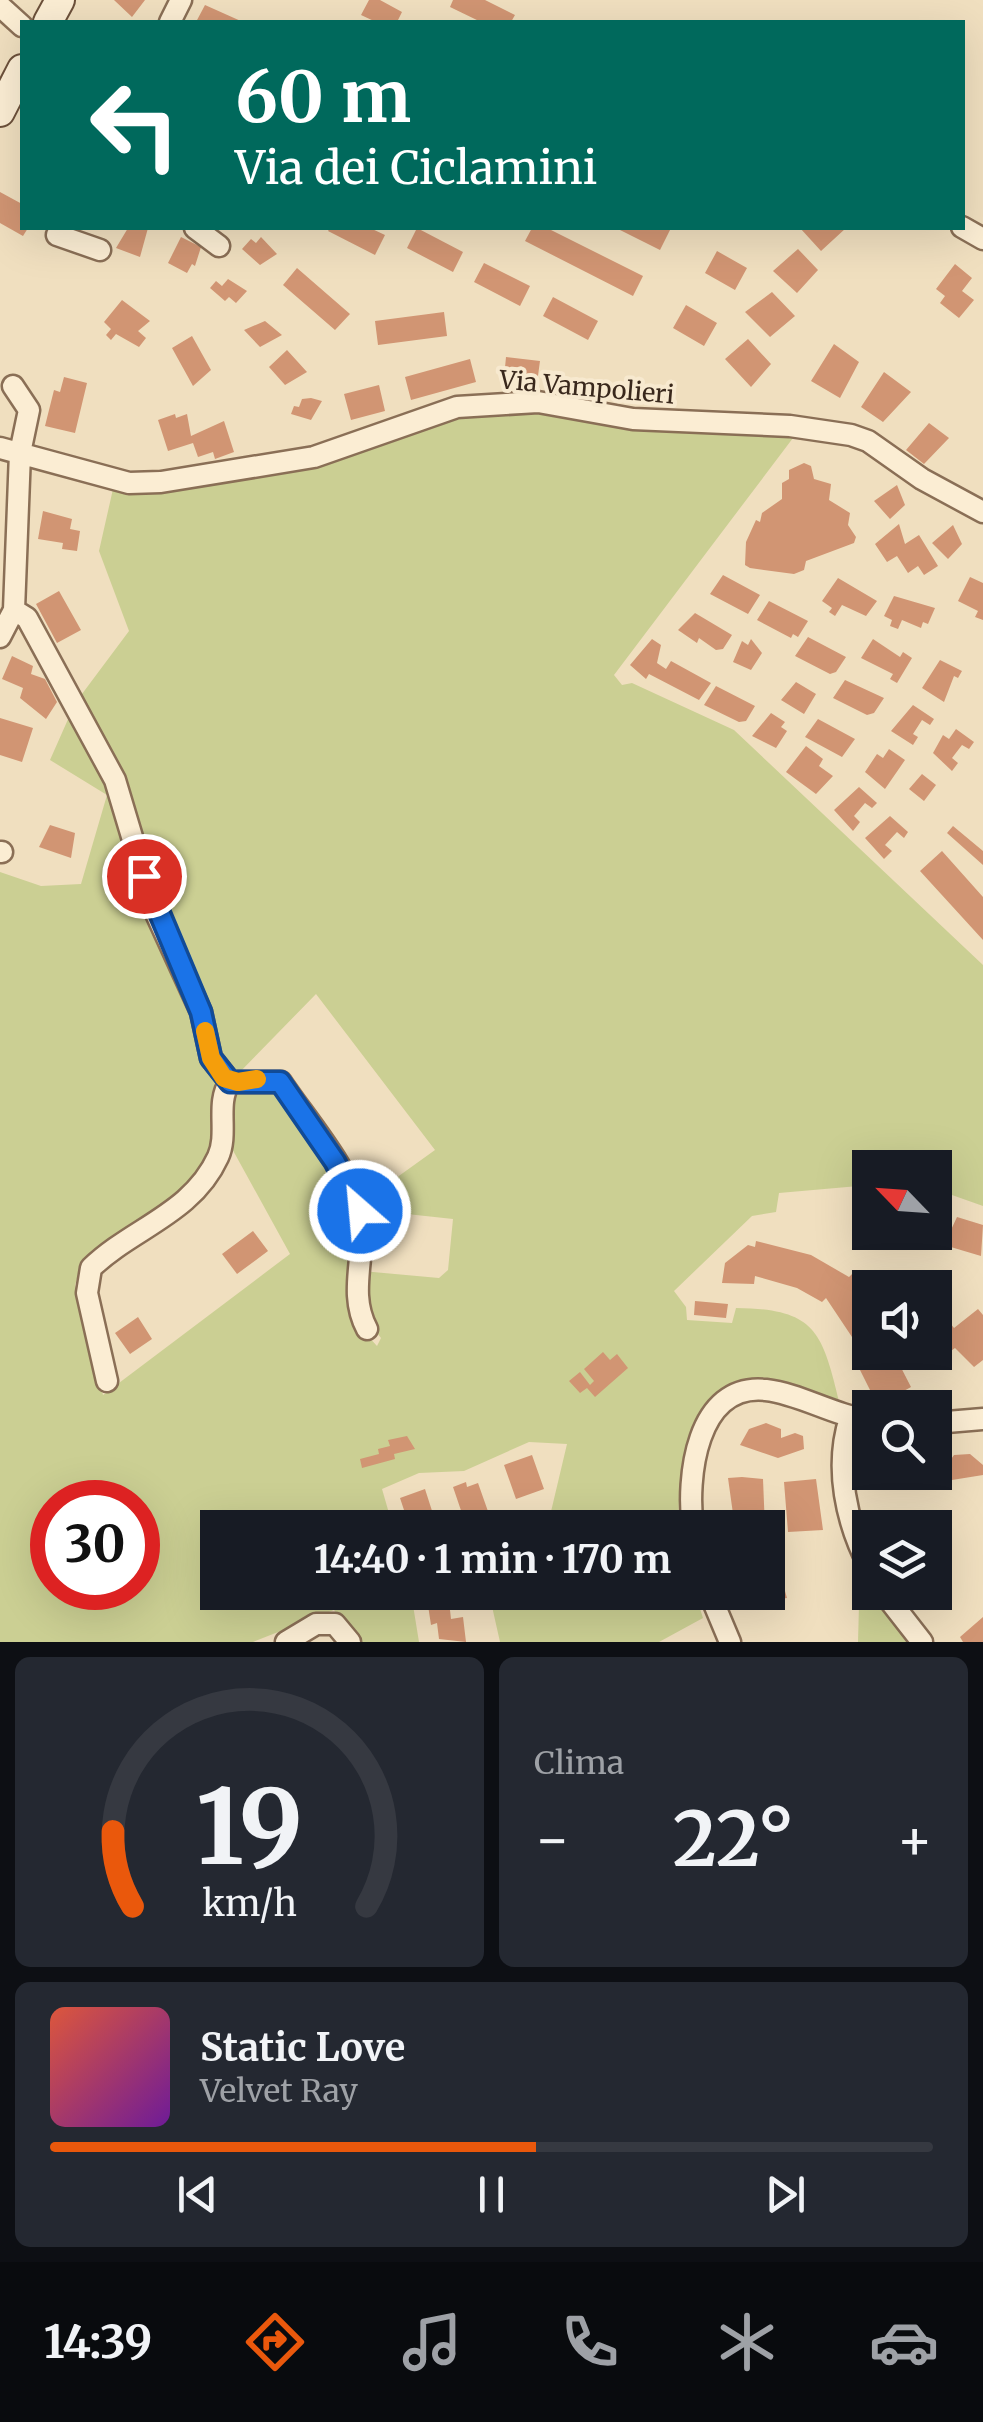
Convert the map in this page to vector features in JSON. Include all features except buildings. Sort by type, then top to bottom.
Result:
[{"type":"street","points":[[0,6],[20,24]]},
{"type":"street","points":[[0,112],[20,73]]},
{"type":"street","points":[[198,230],[219,246]]},
{"type":"street","points":[[60,231],[100,250]]},
{"type":"street","points":[[0,638],[14,610],[10,450],[29,410],[13,386]]},
{"type":"street","name":"Via Vampolieri","points":[[10,450],[129,482],[161,482],[314,457],[457,407],[538,402],[633,419],[825,428],[868,441],[922,479],[983,512]]},
{"type":"street","points":[[14,610],[27,618],[114,780],[153,907],[201,1012],[211,1058],[230,1082]]},
{"type":"street","points":[[230,1082],[280,1082],[355,1196],[362,1225],[357,1302],[367,1329]]},
{"type":"street","points":[[107,1381],[87,1293],[91,1268],[173,1213],[201,1185],[224,1140],[224,1091],[230,1082]]},
{"type":"street","points":[[691,1510],[694,1460],[704,1429],[715,1411],[734,1395],[768,1390],[852,1416]]},
{"type":"street","points":[[952,1422],[982,1420]]},
{"type":"street","points":[[852,1437],[842,1460],[852,1521]]},
{"type":"street","points":[[717,1610],[730,1642]]},
{"type":"street","points":[[897,1610],[922,1642]]},
{"type":"street","points":[[286,1642],[325,1622],[343,1630],[350,1642]]},
{"type":"green space","points":[[519,410],[655,429],[793,438],[614,675],[622,685],[632,683],[734,730],[983,965],[983,1206],[952,1195],[952,1150],[852,1150],[852,1187],[779,1193],[776,1212],[752,1216],[674,1291],[686,1307],[687,1320],[732,1323],[736,1308],[762,1309],[799,1319],[820,1341],[839,1401],[787,1384],[756,1379],[732,1384],[713,1395],[690,1434],[680,1482],[679,1510],[551,1510],[567,1444],[529,1442],[464,1471],[419,1473],[382,1489],[388,1510],[200,1510],[200,1610],[334,1610],[253,1642],[0,1642],[0,872],[41,886],[81,884],[107,795],[50,760],[73,708],[112,786],[198,1017],[218,1088],[210,1153],[189,1184],[162,1210],[81,1266],[75,1285],[103,1395],[290,1254],[230,1145],[230,1096],[250,1085],[276,1085],[353,1199],[356,1323],[377,1346],[381,1338],[367,1320],[362,1271],[439,1278],[448,1270],[453,1219],[370,1210],[364,1201],[435,1150],[316,994],[237,1075],[226,1073],[79,698],[129,631],[99,551],[113,489],[166,490],[298,470],[451,416]]},
{"type":"green space","points":[[334,1610],[414,1610],[419,1642],[359,1642]]},
{"type":"green space","points":[[493,1610],[700,1610],[703,1618],[659,1642],[500,1642]]},
{"type":"green space","points":[[859,1610],[884,1610],[911,1642],[858,1642]]},
{"type":"slow traffic","points":[[205,1031],[211,1058],[224,1078],[230,1082],[257,1079]]},
{"type":"route","points":[[144,876],[153,907],[201,1012],[211,1058],[230,1082],[280,1082],[335,1162],[360,1211]]}]
